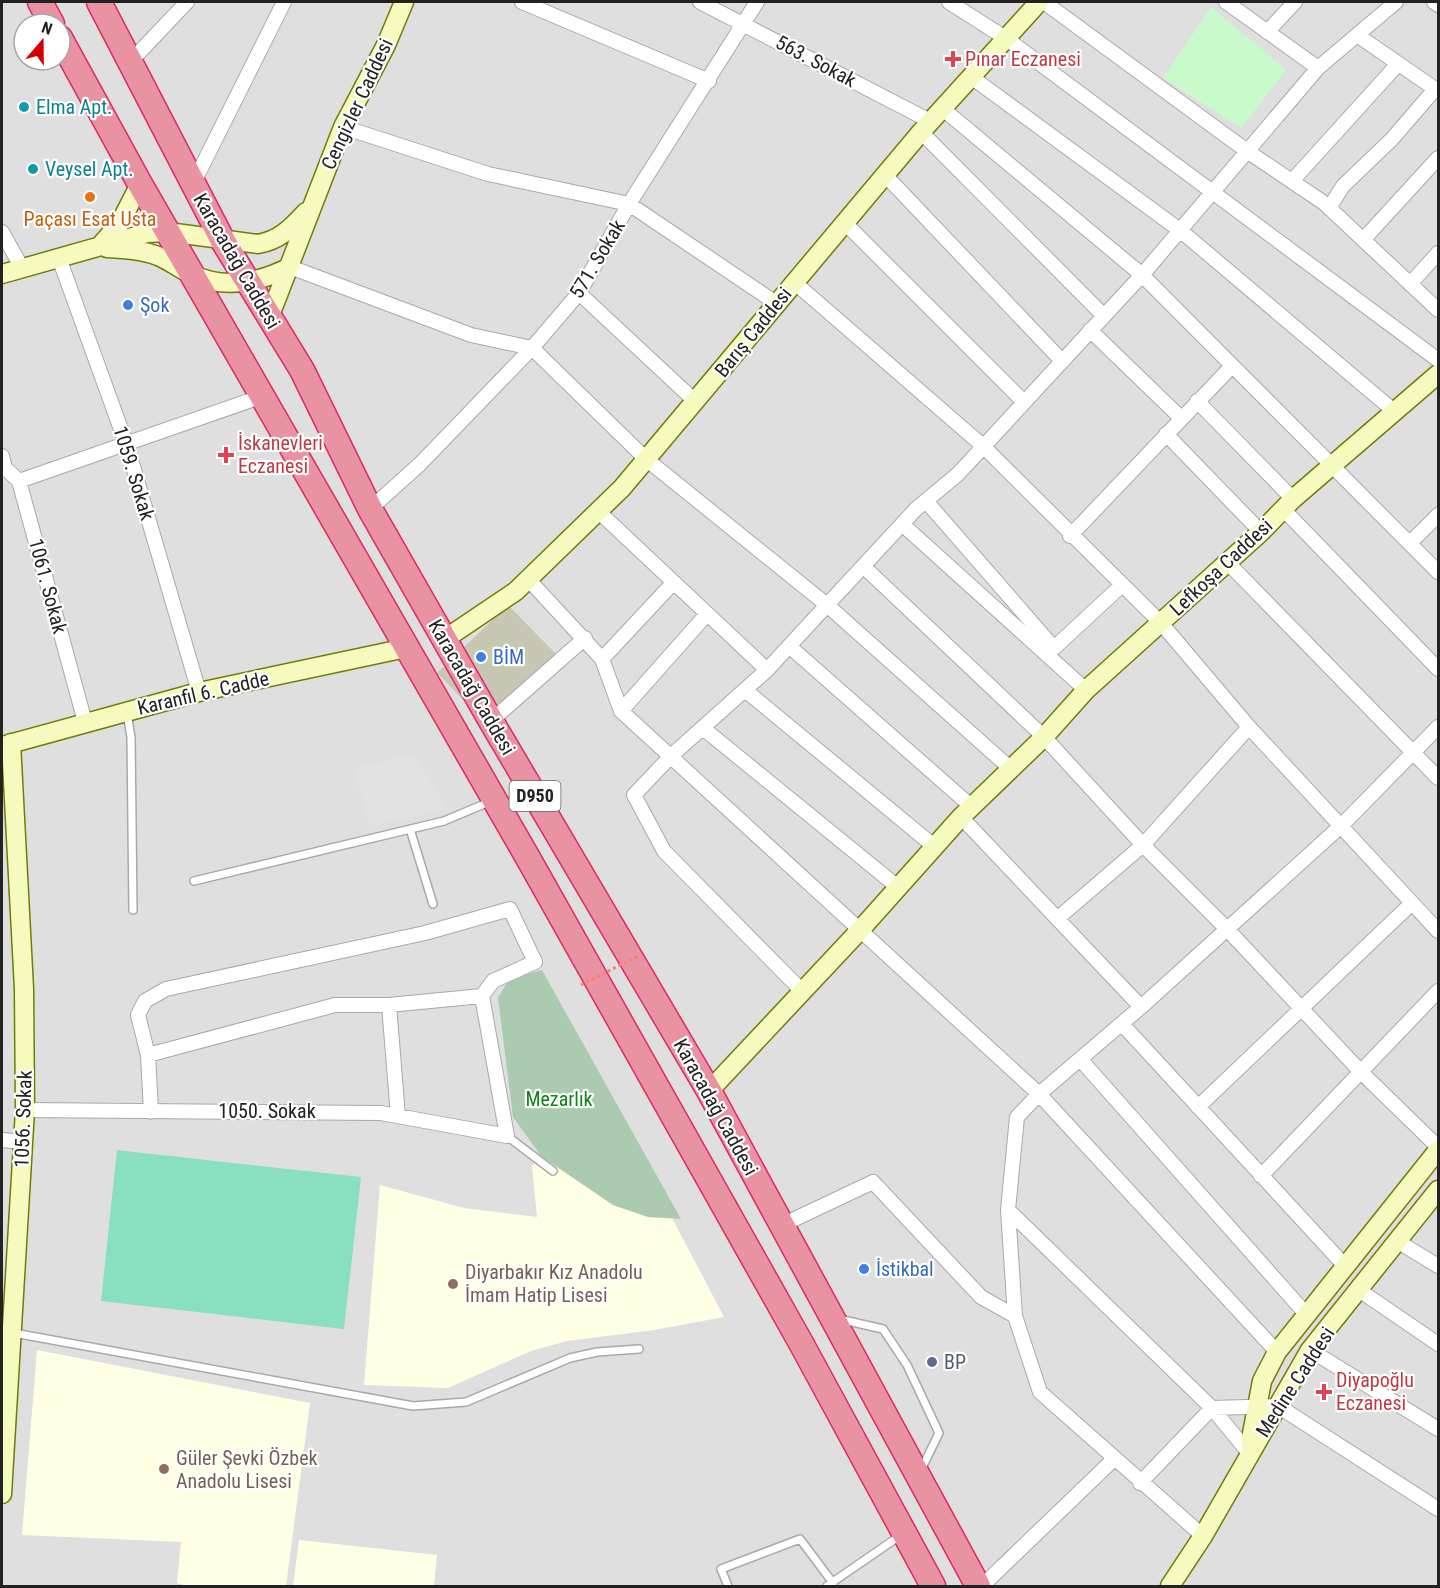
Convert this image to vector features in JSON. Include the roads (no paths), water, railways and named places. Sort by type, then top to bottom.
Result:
[{"type":"highway","name":"Karacadağ Caddesi","points":[[99,2],[132,60],[193,184],[224,241],[302,370],[370,509],[491,721],[709,1091],[980,1587]]},
{"type":"highway","name":"Karacadağ Caddesi","points":[[72,60],[191,274],[494,799],[801,1343],[933,1587]]},
{"type":"street","points":[[132,60],[187,2]]},
{"type":"street","points":[[193,184],[284,2]]},
{"type":"street","name":"Cengizler Caddesi","points":[[269,318],[343,127],[386,45],[404,2]]},
{"type":"street","points":[[522,2],[709,81]]},
{"type":"street","name":"563. Sokak","points":[[700,2],[932,121]]},
{"type":"street","name":"571. Sokak","points":[[370,509],[420,464],[532,348],[579,294],[630,204],[757,2]]},
{"type":"street","points":[[949,2],[1007,39],[1438,360]]},
{"type":"street","name":"Barış Caddesi","points":[[445,639],[516,591],[598,511],[696,402],[776,303],[846,224],[970,76],[1007,39],[1039,2]]},
{"type":"street","points":[[1044,2],[1247,151],[1329,208],[1438,310]]},
{"type":"street","points":[[1226,2],[1318,68]]},
{"type":"street","points":[[1267,32],[1295,2]]},
{"type":"street","points":[[803,992],[664,851],[634,795],[671,756],[704,729],[767,670],[902,524],[958,474],[1023,401],[1142,276],[1318,68],[1396,2]]},
{"type":"street","points":[[1434,2],[1438,5]]},
{"type":"street","points":[[1329,208],[1343,186],[1392,140],[1437,90],[1357,35]]},
{"type":"street","points":[[1292,181],[1398,64]]},
{"type":"street","points":[[970,76],[1180,231],[1394,411]]},
{"type":"street","points":[[932,121],[1142,276],[1334,465],[1438,572]]},
{"type":"street","points":[[932,121],[1104,316]]},
{"type":"street","points":[[343,127],[488,174],[630,204],[776,303]]},
{"type":"street","points":[[1363,240],[1438,158]]},
{"type":"street","points":[[886,176],[1062,361]]},
{"type":"street","points":[[99,248],[120,223],[140,184]]},
{"type":"street","name":"Cengizler Caddesi","points":[[99,248],[139,234],[168,232],[224,241],[258,244],[269,242],[287,232],[311,207]]},
{"type":"street","points":[[846,224],[1023,401]]},
{"type":"street","points":[[2,232],[22,268]]},
{"type":"street","points":[[2,274],[99,248],[131,250],[158,256],[209,281],[249,283],[267,279],[290,267],[471,335],[532,348],[646,459],[827,605],[1011,769]]},
{"type":"street","points":[[1410,284],[1438,253]]},
{"type":"street","name":"1059. Sokak","points":[[60,258],[127,446],[199,692]]},
{"type":"street","points":[[794,282],[983,446],[1120,586],[1161,623],[1249,727],[1438,931]]},
{"type":"street","points":[[579,294],[696,402]]},
{"type":"street","points":[[1090,330],[1181,418]]},
{"type":"street","points":[[1070,536],[1232,366]]},
{"type":"street","name":"Lefkoşa Caddesi","points":[[709,1091],[967,812],[1044,737],[1086,690],[1261,532],[1288,504],[1438,374]]},
{"type":"street","points":[[19,481],[127,446],[263,396]]},
{"type":"street","points":[[1197,401],[1438,669]]},
{"type":"street","points":[[1166,434],[1261,532]]},
{"type":"street","name":"1061. Sokak","points":[[2,456],[5,468],[19,481],[85,722]]},
{"type":"street","points":[[926,501],[1054,648],[1120,586]]},
{"type":"street","points":[[598,511],[767,670]]},
{"type":"street","points":[[1410,543],[1438,515]]},
{"type":"street","points":[[902,524],[1086,690]]},
{"type":"street","points":[[1227,562],[1438,778]]},
{"type":"street","points":[[863,566],[1044,737],[1143,845],[1227,929],[1360,1071],[1438,1148],[1277,1352],[1262,1381],[1249,1453]]},
{"type":"street","points":[[528,579],[602,659],[621,711],[1039,1094],[1277,1352]]},
{"type":"street","points":[[602,659],[674,582]]},
{"type":"street","points":[[621,711],[707,614]]},
{"type":"street","points":[[491,721],[585,638]]},
{"type":"street","points":[[789,646],[967,812],[1058,918],[1141,1007]]},
{"type":"street","name":"Karanfil 6. Cadde","points":[[6,744],[199,692],[406,648]]},
{"type":"street","points":[[745,690],[935,847]]},
{"type":"street","points":[[1058,918],[1143,845],[1249,727]]},
{"type":"street","points":[[1203,1536],[1040,1392],[1015,1316],[1008,1210],[1017,1117],[1039,1094],[1122,1024],[1342,825],[1438,727]]},
{"type":"street","points":[[704,729],[899,888]]},
{"type":"street","name":"1056. Sokak","points":[[2,1494],[26,1110],[24,989],[6,744]]},
{"type":"street","points":[[1198,1107],[1412,903]]},
{"type":"street","points":[[151,1113],[148,1055],[138,1015],[145,1002],[166,989],[425,933],[510,909],[535,962],[493,981],[482,996],[507,1136]]},
{"type":"street","points":[[1261,1176],[1438,991]]},
{"type":"street","points":[[148,1055],[335,1005],[389,1005],[482,996]]},
{"type":"street","points":[[389,1005],[398,1116]]},
{"type":"street","points":[[1122,1024],[1345,1266]]},
{"type":"street","points":[[1080,1059],[1306,1314]]},
{"type":"street","name":"1050. Sokak","points":[[26,1110],[151,1113],[299,1110],[381,1113],[507,1136]]},
{"type":"street","points":[[2,1140],[23,1142]]},
{"type":"street","points":[[782,1226],[873,1182],[981,1297],[1015,1316]]},
{"type":"street","name":"Medine Caddesi","points":[[1170,1587],[1203,1536],[1310,1350],[1438,1190]]},
{"type":"street","points":[[1008,1210],[1212,1408],[1249,1453]]},
{"type":"street","points":[[1397,1241],[1438,1266]]},
{"type":"street","points":[[1359,1290],[1438,1344]]},
{"type":"street","points":[[1310,1350],[1438,1429]]},
{"type":"street","points":[[1140,1482],[1212,1408],[1256,1409],[1278,1406],[1438,1509]]},
{"type":"street","points":[[980,1587],[1114,1459]]},
{"type":"lane","points":[[127,711],[131,737],[133,910]]},
{"type":"lane","points":[[194,881],[444,821],[494,799]]},
{"type":"lane","points":[[410,829],[433,904]]},
{"type":"lane","points":[[507,1136],[553,1171]]},
{"type":"lane","points":[[834,1318],[883,1329],[907,1365],[939,1433],[918,1475]]},
{"type":"lane","points":[[11,1332],[413,1406],[466,1402],[570,1358],[597,1352],[639,1349]]},
{"type":"lane","points":[[728,1587],[721,1569],[800,1539],[830,1585],[903,1534]]},
{"type":"place","name":"Pınar Eczanesi","points":[[953,59]]},
{"type":"place","name":"Elma Apt.","points":[[24,107]]},
{"type":"place","name":"Veysel Apt.","points":[[33,169]]},
{"type":"place","name":"Paçası Esat Usta","points":[[90,197]]},
{"type":"place","name":"Şok","points":[[128,305]]},
{"type":"place","name":"İskanevleri Eczanesi","points":[[226,455]]},
{"type":"place","name":"BİM","points":[[481,657]]},
{"type":"place","name":"İstikbal","points":[[864,1269]]},
{"type":"place","name":"Diyarbakır Kız Anadolu İmam Hatip Lisesi","points":[[453,1284]]},
{"type":"place","name":"BP","points":[[932,1362]]},
{"type":"place","name":"Diyapoğlu Eczanesi","points":[[1324,1392]]},
{"type":"place","name":"Güler Şevki Özbek Anadolu Lisesi","points":[[164,1469]]},
{"type":"park label","name":"Mezarlık","points":[[559,1099]]}]
